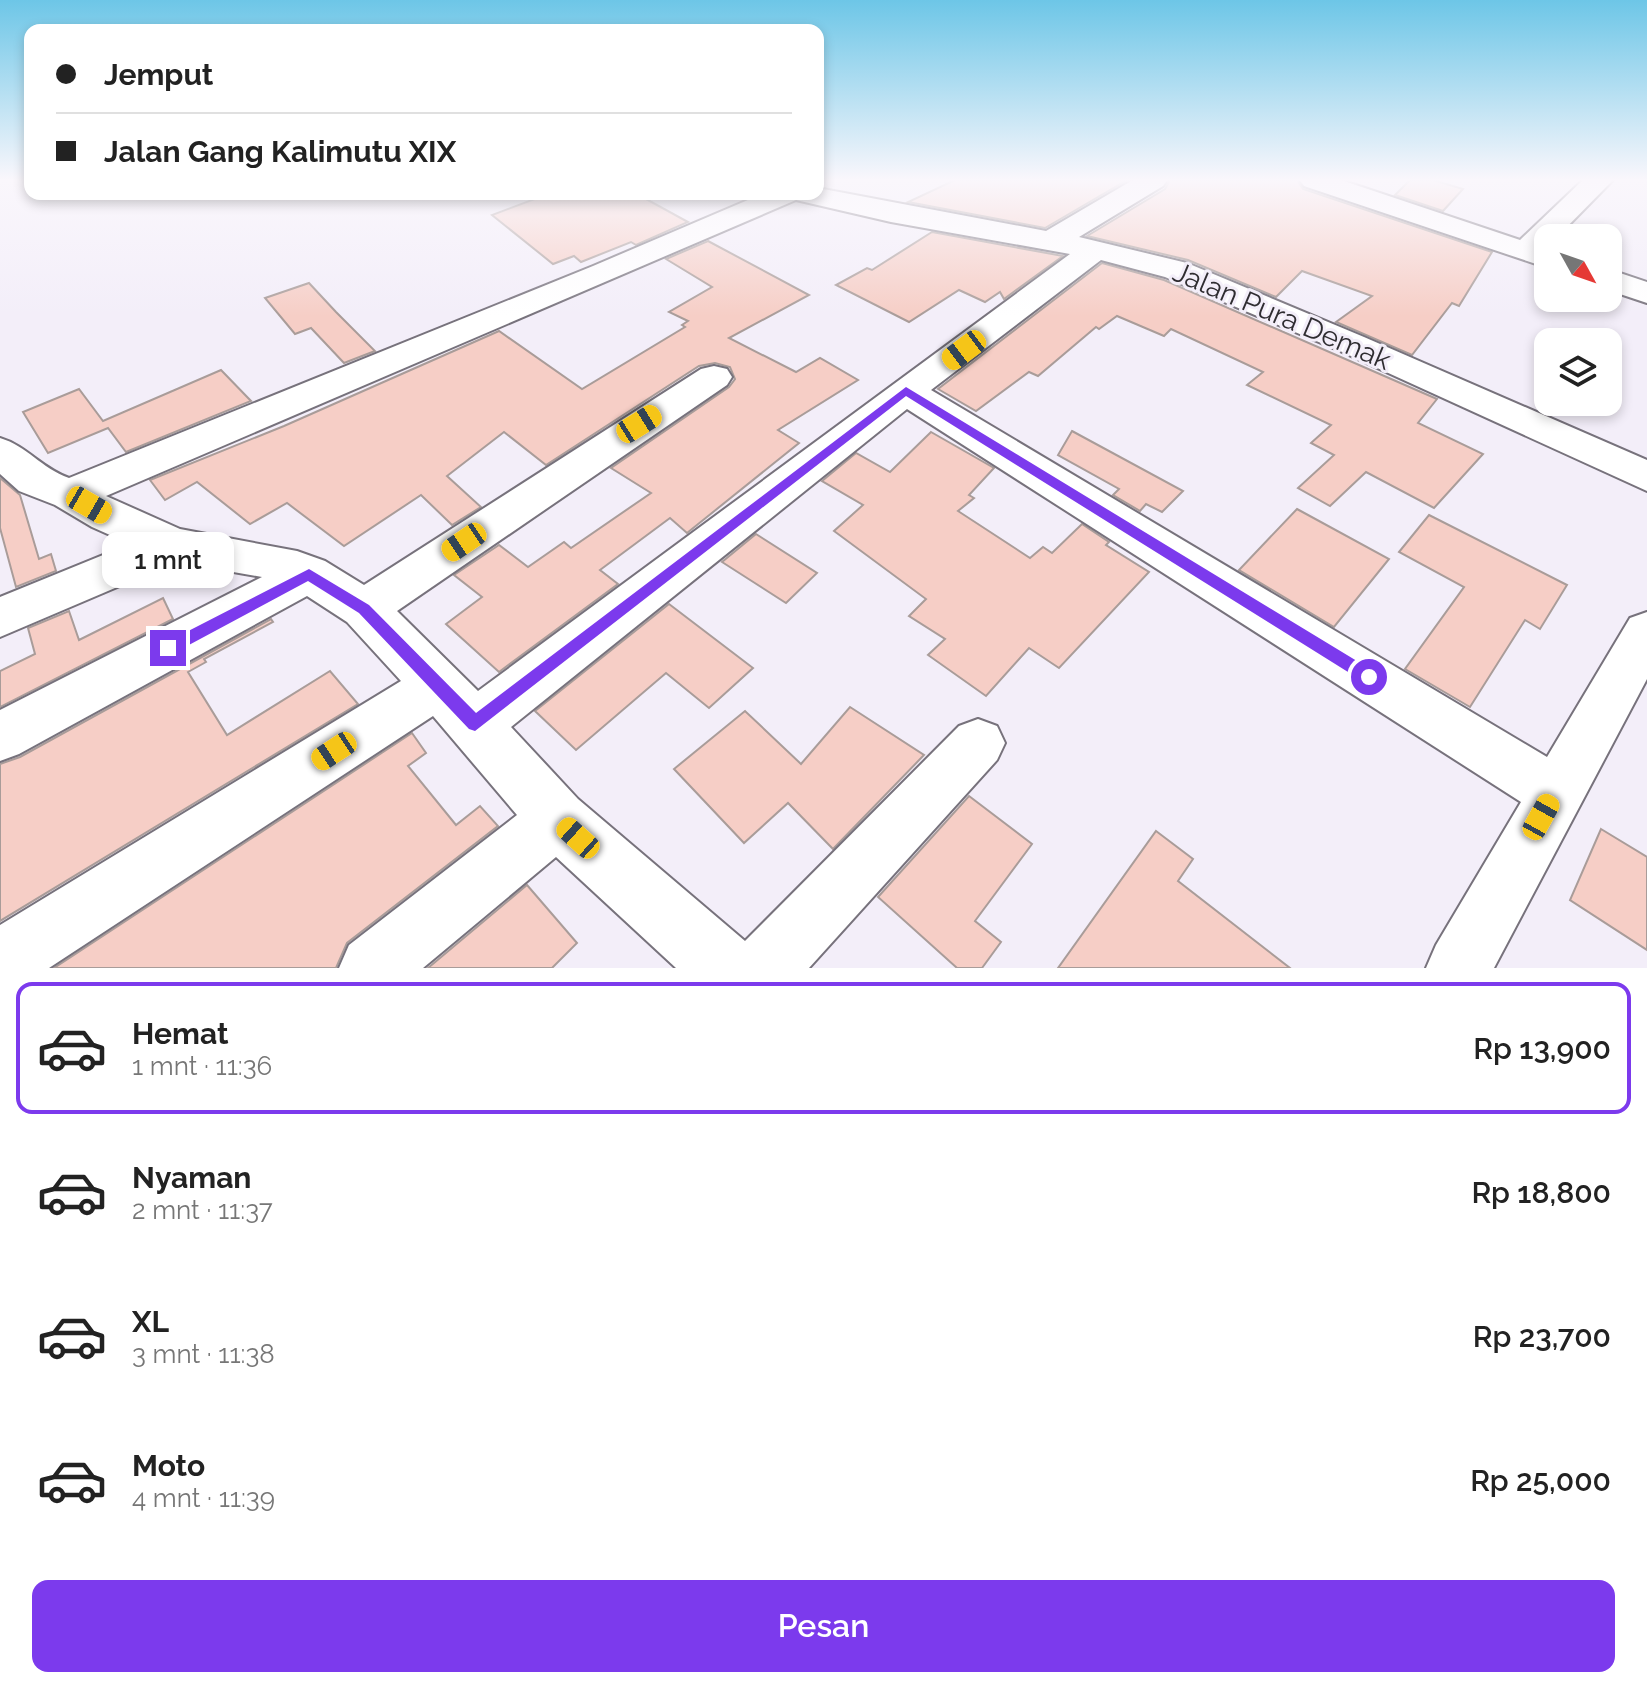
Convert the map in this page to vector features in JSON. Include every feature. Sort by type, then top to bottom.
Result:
[{"type":"street","points":[[26,480],[604,273],[714,225]]},
{"type":"street","name":"Jalan Pura Demak","points":[[961,225],[1096,249],[1176,270],[1366,350],[1647,477]]},
{"type":"street","points":[[1051,241],[1077,225]]},
{"type":"street","points":[[1448,225],[1534,254]]},
{"type":"street","points":[[1176,270],[1206,245]]},
{"type":"street","points":[[0,962],[456,705],[906,391],[1096,249]]},
{"type":"street","points":[[1622,284],[1647,293]]},
{"type":"street","points":[[364,609],[714,377]]},
{"type":"street","points":[[906,391],[1555,792]]},
{"type":"street","points":[[26,480],[173,545],[281,563],[309,574],[364,609],[456,705],[557,819],[684,934],[727,968]]},
{"type":"street","points":[[0,618],[173,545]]},
{"type":"street","points":[[0,737],[309,574]]},
{"type":"street","points":[[1459,968],[1647,632]]},
{"type":"street","points":[[765,968],[978,743]]},
{"type":"street","points":[[372,968],[557,819]]},
{"type":"building","points":[[505,225],[681,225],[636,245],[631,242],[581,262],[574,256],[553,264]]},
{"type":"building","points":[[1105,225],[1412,225],[1492,252],[1459,306],[1452,303],[1412,355],[1336,322],[1372,296],[1302,271],[1276,297],[1188,260],[1087,236]]},
{"type":"building","points":[[932,232],[1063,256],[1004,299],[1000,292],[985,302],[959,290],[909,322],[836,285],[867,268],[872,270]]},
{"type":"building","points":[[708,241],[809,295],[729,338],[796,372],[820,358],[858,380],[778,430],[799,443],[687,533],[670,518],[600,570],[618,584],[499,672],[446,624],[482,597],[454,575],[499,545],[528,567],[564,542],[571,548],[651,493],[611,468],[729,387],[735,379],[730,367],[715,363],[699,366],[546,465],[504,432],[447,476],[481,507],[452,525],[421,495],[344,546],[287,503],[250,524],[197,482],[165,500],[150,480],[284,426],[499,331],[582,389],[685,327],[682,325],[688,321],[669,312],[712,287],[666,259]]},
{"type":"building","points":[[1102,263],[1164,280],[1437,399],[1418,423],[1483,454],[1434,508],[1366,472],[1330,506],[1298,488],[1334,455],[1311,443],[1331,425],[1247,385],[1263,372],[1171,329],[1164,336],[1117,316],[1099,329],[1096,327],[1038,376],[1029,372],[976,411],[938,389]]},
{"type":"building","points":[[309,283],[375,351],[344,363],[311,328],[295,334],[265,298]]},
{"type":"building","points":[[221,370],[251,401],[126,452],[108,428],[48,453],[23,412],[79,389],[103,421]]},
{"type":"building","points":[[1072,431],[1183,491],[1162,512],[1146,504],[1140,511],[1113,495],[1119,489],[1058,455]]},
{"type":"building","points":[[931,432],[994,468],[969,495],[974,498],[958,511],[1030,558],[1043,547],[1052,553],[1082,524],[1109,542],[1106,545],[1149,572],[1059,668],[1029,648],[986,696],[928,655],[945,639],[909,616],[926,599],[834,531],[863,505],[822,481],[856,453],[890,472]]},
{"type":"building","points":[[0,478],[20,495],[39,559],[51,554],[56,571],[16,587],[0,528]]},
{"type":"building","points":[[1297,509],[1389,559],[1334,627],[1239,570]]},
{"type":"building","points":[[1429,515],[1567,585],[1540,629],[1525,620],[1470,707],[1405,669],[1464,587],[1399,552]]},
{"type":"building","points":[[756,534],[817,573],[786,603],[722,562]]},
{"type":"building","points":[[163,598],[173,619],[0,707],[0,671],[35,654],[28,628],[69,611],[79,640]]},
{"type":"building","points":[[669,604],[753,668],[709,708],[666,673],[576,750],[535,711]]},
{"type":"building","points":[[271,619],[273,622],[204,659],[206,662],[188,672],[227,735],[330,671],[358,704],[0,921],[0,764],[20,757]]},
{"type":"building","points":[[850,707],[924,755],[833,849],[788,803],[744,843],[674,769],[745,711],[801,764]]},
{"type":"building","points":[[412,733],[426,753],[408,766],[456,825],[480,806],[498,826],[347,943],[336,968],[54,968]]},
{"type":"building","points":[[969,796],[1032,844],[975,921],[1001,942],[982,968],[957,968],[878,897]]},
{"type":"building","points":[[1601,829],[1647,857],[1647,950],[1570,900]]},
{"type":"building","points":[[1156,831],[1193,859],[1178,881],[1290,968],[1058,968]]},
{"type":"building","points":[[527,885],[577,943],[552,968],[428,968]]},
{"type":"route","points":[[168,648],[309,574],[364,609],[475,724],[906,391],[1369,677]]}]
